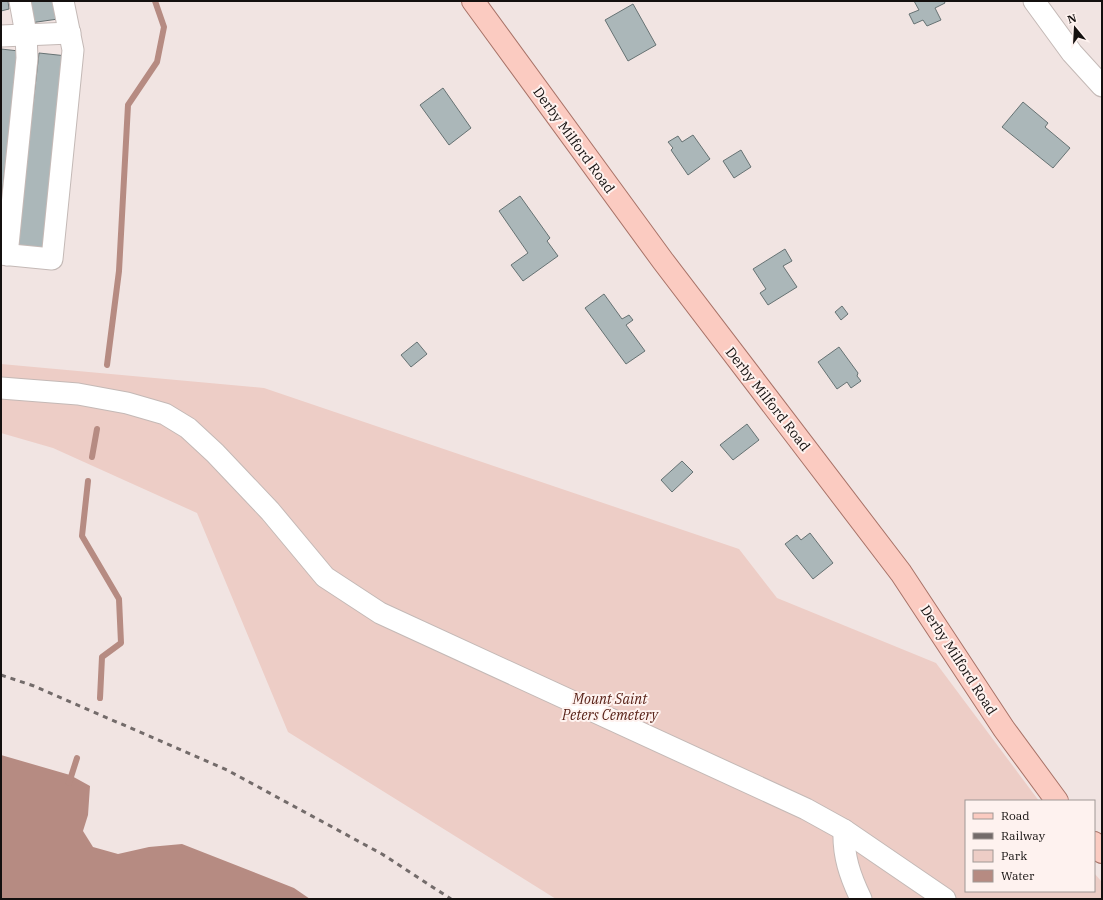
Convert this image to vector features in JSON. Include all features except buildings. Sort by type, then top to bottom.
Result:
[{"type":"main road","name":"Derby Milford Road","points":[[472,1],[663,261],[901,573],[1004,729],[1056,800]]},
{"type":"main road","points":[[1095,844],[1102,852]]},
{"type":"street","points":[[20,1],[26,34],[27,58],[4,255],[52,259],[73,50],[63,1]]},
{"type":"street","points":[[1034,1],[1072,53],[1102,86]]},
{"type":"street","points":[[1,36],[70,33]]},
{"type":"street","points":[[1,388],[78,394],[127,403],[165,414],[188,428],[215,453],[270,511],[325,577],[380,613],[806,809],[844,830],[945,899]]},
{"type":"street","points":[[844,830],[843,844],[846,861],[861,899]]},
{"type":"green space","name":"Mount Saint Peters Cemetery","points":[[1,364],[264,388],[739,549],[777,598],[936,663],[1038,800],[965,800],[965,892],[1095,892],[1095,874],[1102,882],[1102,899],[556,899],[288,732],[197,513],[53,448],[1,433]]},
{"type":"water","points":[[1,755],[70,775],[90,786],[88,815],[83,831],[93,847],[118,854],[149,847],[182,844],[294,888],[310,899],[1,899]]},
{"type":"waterway","points":[[107,365],[119,271],[128,105],[157,62],[164,27],[155,1]]},
{"type":"waterway","points":[[92,457],[97,429]]},
{"type":"waterway","points":[[88,481],[82,536],[119,599],[121,643],[102,657],[100,698]]},
{"type":"waterway","points":[[69,783],[77,758]]},
{"type":"railway","points":[[1,675],[34,686],[227,770],[382,854],[451,899]]}]
